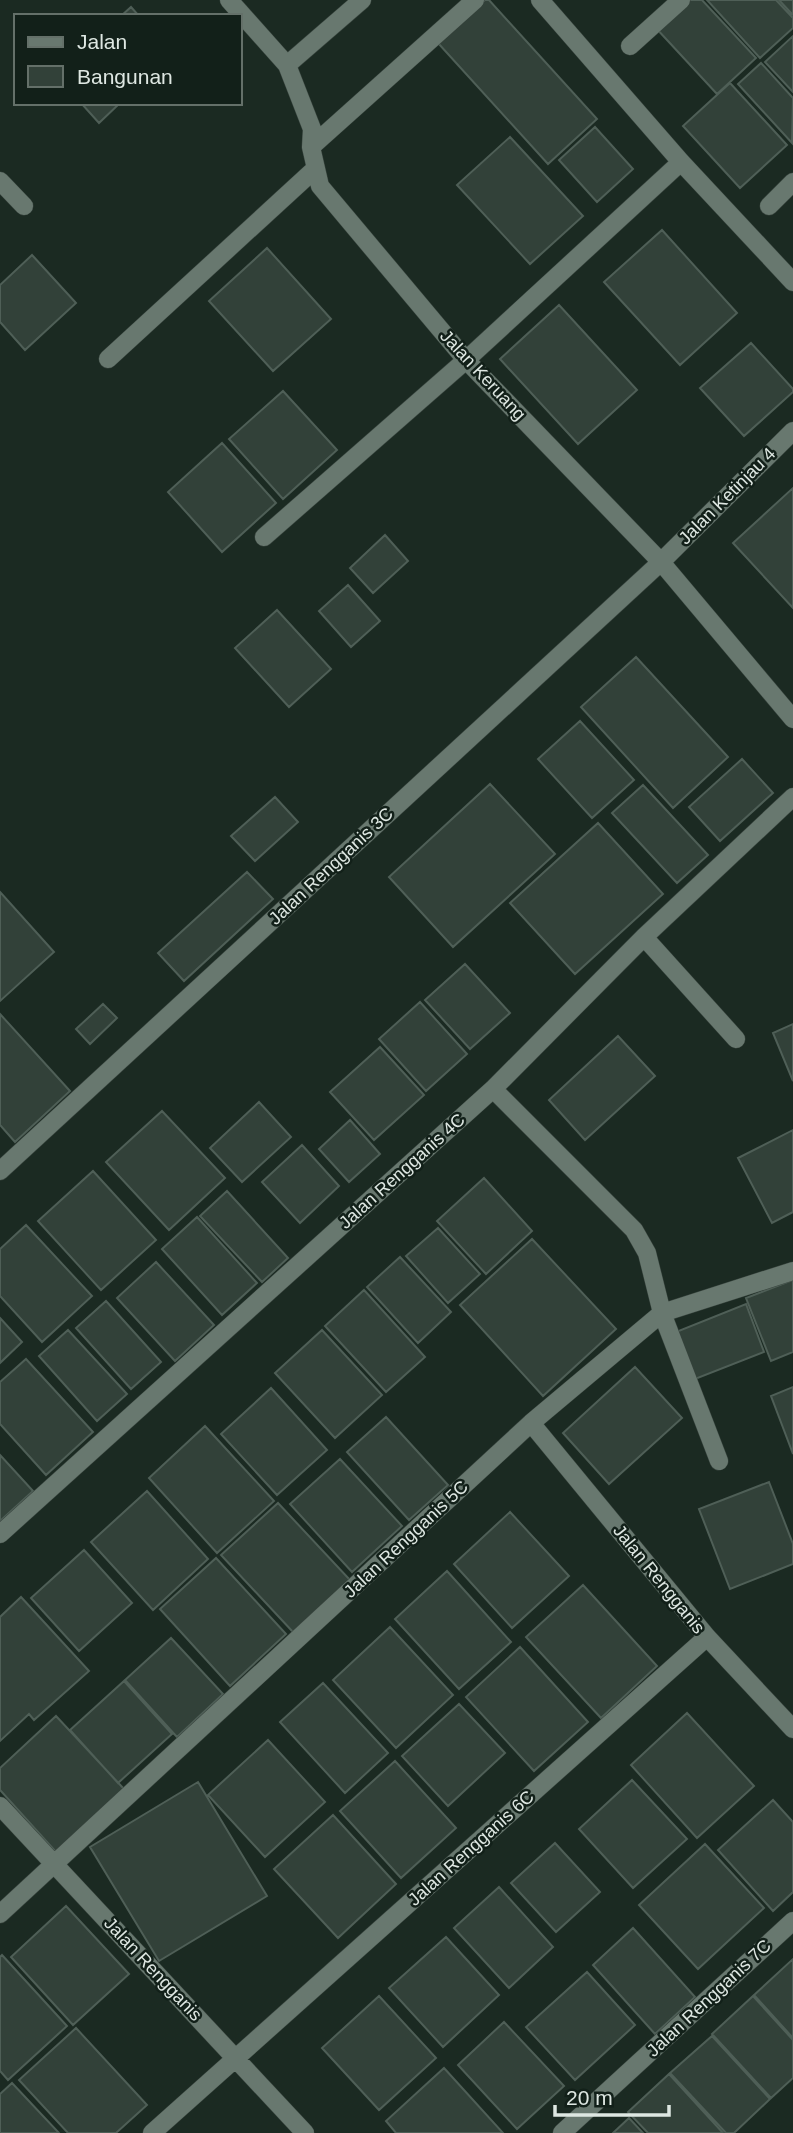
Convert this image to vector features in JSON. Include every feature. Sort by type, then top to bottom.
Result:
[{"type":"street","name":"Jalan Keruang","points":[[229,0],[241,14]]},
{"type":"street","points":[[287,65],[362,0]]},
{"type":"street","points":[[311,147],[475,0]]},
{"type":"street","points":[[540,0],[681,162],[793,282]]},
{"type":"street","points":[[630,46],[681,0]]},
{"type":"street","name":"Jalan Keruang","points":[[242,15],[287,65],[312,129],[311,147],[320,186],[466,360],[661,562],[793,719]]},
{"type":"street","points":[[264,537],[466,360],[681,162]]},
{"type":"street","points":[[108,359],[315,169]]},
{"type":"street","points":[[0,181],[24,206]]},
{"type":"street","points":[[769,206],[793,182]]},
{"type":"street","name":"Jalan Ketinjau 4","points":[[661,562],[793,430]]},
{"type":"street","name":"Jalan Rengganis 3C","points":[[0,1171],[661,562]]},
{"type":"street","name":"Jalan Rengganis 4C","points":[[0,1534],[493,1089],[644,937],[793,797]]},
{"type":"street","points":[[644,937],[736,1039]]},
{"type":"street","points":[[493,1089],[634,1230],[647,1253],[662,1313],[719,1461]]},
{"type":"street","name":"Jalan Rengganis 5C","points":[[0,1914],[531,1423],[662,1313],[793,1271]]},
{"type":"street","name":"Jalan Rengganis","points":[[531,1423],[707,1637],[793,1729]]},
{"type":"street","name":"Jalan Rengganis 6C","points":[[152,2133],[707,1637]]},
{"type":"street","name":"Jalan Rengganis","points":[[0,1806],[304,2133]]},
{"type":"street","name":"Jalan Rengganis 7C","points":[[562,2133],[793,1921]]},
{"type":"building","points":[[485,0],[489,0],[597,119],[548,164],[438,43]]},
{"type":"building","points":[[685,0],[702,0],[756,58],[717,94],[655,27]]},
{"type":"building","points":[[707,0],[776,0],[793,18],[793,28],[760,58]]},
{"type":"building","points":[[779,0],[793,0],[793,15]]},
{"type":"building","points":[[131,7],[137,14],[123,14]]},
{"type":"building","points":[[793,36],[793,92],[765,62]]},
{"type":"building","points":[[761,63],[793,98],[792,143],[738,84]]},
{"type":"building","points":[[730,83],[787,145],[740,188],[683,126]]},
{"type":"building","points":[[83,105],[118,105],[99,123]]},
{"type":"building","points":[[595,127],[633,169],[597,202],[559,160]]},
{"type":"building","points":[[510,137],[583,216],[530,264],[457,185]]},
{"type":"building","points":[[662,230],[737,313],[680,365],[604,282]]},
{"type":"building","points":[[267,248],[331,319],[273,371],[209,301]]},
{"type":"building","points":[[32,255],[76,303],[25,350],[0,322],[0,285]]},
{"type":"building","points":[[559,305],[637,390],[578,444],[500,359]]},
{"type":"building","points":[[751,343],[793,392],[744,436],[700,388]]},
{"type":"building","points":[[283,391],[337,450],[283,499],[229,439]]},
{"type":"building","points":[[222,443],[276,503],[222,552],[168,492]]},
{"type":"building","points":[[793,488],[793,608],[733,543]]},
{"type":"building","points":[[385,535],[408,561],[373,593],[350,568]]},
{"type":"building","points":[[348,585],[380,621],[351,647],[319,611]]},
{"type":"building","points":[[277,610],[331,669],[289,707],[235,648]]},
{"type":"building","points":[[636,657],[728,757],[673,808],[581,707]]},
{"type":"building","points":[[580,721],[634,780],[592,818],[538,759]]},
{"type":"building","points":[[742,759],[773,793],[720,841],[689,807]]},
{"type":"building","points":[[490,784],[555,854],[453,947],[389,877]]},
{"type":"building","points":[[643,785],[708,855],[677,883],[612,813]]},
{"type":"building","points":[[275,797],[298,822],[255,861],[231,836]]},
{"type":"building","points":[[598,823],[663,894],[575,974],[510,903]]},
{"type":"building","points":[[247,872],[273,899],[184,981],[158,953]]},
{"type":"building","points":[[0,892],[54,952],[0,1001]]},
{"type":"building","points":[[465,964],[510,1013],[470,1049],[425,1000]]},
{"type":"building","points":[[420,1002],[467,1054],[426,1091],[379,1039]]},
{"type":"building","points":[[103,1004],[117,1018],[90,1044],[76,1029]]},
{"type":"building","points":[[0,1014],[70,1091],[15,1142],[0,1125]]},
{"type":"building","points":[[793,1024],[793,1081],[773,1033]]},
{"type":"building","points":[[618,1036],[655,1076],[585,1140],[549,1100]]},
{"type":"building","points":[[380,1047],[424,1095],[374,1140],[330,1092]]},
{"type":"building","points":[[259,1102],[291,1137],[242,1182],[210,1148]]},
{"type":"building","points":[[162,1111],[225,1178],[169,1230],[106,1162]]},
{"type":"building","points":[[350,1120],[380,1154],[349,1182],[319,1149]]},
{"type":"building","points":[[793,1130],[793,1212],[772,1223],[738,1158]]},
{"type":"building","points":[[302,1145],[339,1186],[300,1223],[262,1182]]},
{"type":"building","points":[[93,1171],[156,1240],[101,1290],[38,1221]]},
{"type":"building","points":[[484,1178],[532,1231],[486,1274],[437,1221]]},
{"type":"building","points":[[227,1191],[288,1258],[262,1282],[200,1216]]},
{"type":"building","points":[[197,1217],[257,1283],[222,1315],[162,1249]]},
{"type":"building","points":[[26,1225],[92,1296],[42,1342],[0,1296],[0,1249]]},
{"type":"building","points":[[438,1228],[480,1274],[448,1303],[406,1256]]},
{"type":"building","points":[[532,1239],[616,1329],[543,1396],[460,1305]]},
{"type":"building","points":[[400,1257],[451,1312],[418,1343],[367,1287]]},
{"type":"building","points":[[156,1262],[214,1325],[175,1361],[117,1298]]},
{"type":"building","points":[[793,1280],[793,1352],[771,1361],[746,1298]]},
{"type":"building","points":[[364,1290],[425,1357],[386,1392],[325,1326]]},
{"type":"building","points":[[106,1301],[161,1362],[131,1389],[76,1328]]},
{"type":"building","points":[[746,1304],[764,1352],[695,1379],[676,1332]]},
{"type":"building","points":[[0,1318],[22,1342],[0,1363]]},
{"type":"building","points":[[68,1330],[127,1394],[97,1421],[39,1356]]},
{"type":"building","points":[[322,1330],[382,1395],[335,1438],[275,1373]]},
{"type":"building","points":[[26,1359],[93,1432],[46,1475],[0,1424],[0,1382]]},
{"type":"building","points":[[635,1367],[682,1418],[609,1484],[563,1433]]},
{"type":"building","points":[[793,1387],[793,1454],[771,1396]]},
{"type":"building","points":[[271,1388],[327,1450],[277,1495],[221,1434]]},
{"type":"building","points":[[386,1417],[448,1485],[409,1520],[347,1452]]},
{"type":"building","points":[[205,1426],[274,1501],[217,1553],[149,1478]]},
{"type":"building","points":[[0,1455],[33,1491],[0,1521]]},
{"type":"building","points":[[340,1459],[402,1526],[352,1572],[290,1504]]},
{"type":"building","points":[[769,1482],[793,1544],[793,1564],[730,1589],[699,1509]]},
{"type":"building","points":[[147,1491],[208,1559],[153,1610],[91,1542]]},
{"type":"building","points":[[278,1503],[350,1580],[293,1632],[221,1555]]},
{"type":"building","points":[[510,1512],[569,1576],[512,1628],[454,1564]]},
{"type":"building","points":[[84,1550],[132,1603],[79,1651],[31,1598]]},
{"type":"building","points":[[216,1558],[286,1634],[230,1686],[160,1609]]},
{"type":"building","points":[[447,1571],[511,1642],[459,1689],[395,1619]]},
{"type":"building","points":[[583,1585],[657,1666],[601,1718],[526,1637]]},
{"type":"building","points":[[21,1597],[89,1671],[34,1720],[29,1714],[0,1741],[0,1617]]},
{"type":"building","points":[[390,1627],[453,1695],[396,1748],[333,1680]]},
{"type":"building","points":[[171,1638],[223,1694],[177,1737],[125,1680]]},
{"type":"building","points":[[520,1647],[588,1722],[534,1771],[466,1697]]},
{"type":"building","points":[[124,1681],[172,1734],[118,1783],[70,1730]]},
{"type":"building","points":[[323,1683],[388,1753],[345,1793],[280,1722]]},
{"type":"building","points":[[459,1704],[505,1753],[448,1806],[402,1756]]},
{"type":"building","points":[[687,1713],[754,1786],[697,1838],[631,1765]]},
{"type":"building","points":[[56,1716],[124,1789],[56,1852],[0,1790],[0,1768]]},
{"type":"building","points":[[268,1740],[325,1802],[265,1857],[208,1795]]},
{"type":"building","points":[[395,1761],[456,1828],[401,1878],[340,1811]]},
{"type":"building","points":[[632,1780],[687,1839],[633,1888],[579,1829]]},
{"type":"building","points":[[198,1782],[267,1896],[159,1961],[90,1847]]},
{"type":"building","points":[[773,1800],[793,1822],[793,1892],[773,1911],[718,1850]]},
{"type":"building","points":[[333,1815],[396,1884],[338,1938],[274,1869]]},
{"type":"building","points":[[555,1843],[600,1892],[556,1932],[511,1883]]},
{"type":"building","points":[[705,1844],[764,1908],[698,1969],[639,1905]]},
{"type":"building","points":[[499,1887],[553,1947],[509,1988],[454,1928]]},
{"type":"building","points":[[66,1906],[129,1974],[73,2025],[11,1957]]},
{"type":"building","points":[[633,1928],[695,1997],[655,2034],[593,1965]]},
{"type":"building","points":[[446,1937],[499,1995],[443,2047],[389,1988]]},
{"type":"building","points":[[2,1955],[67,2026],[8,2080],[0,2071]]},
{"type":"building","points":[[793,1959],[793,2038],[754,1995]]},
{"type":"building","points":[[587,1972],[635,2025],[575,2080],[526,2027]]},
{"type":"building","points":[[379,1996],[436,2058],[379,2110],[322,2048]]},
{"type":"building","points":[[753,1996],[793,2040],[793,2078],[771,2098],[712,2034]]},
{"type":"building","points":[[504,2022],[564,2086],[517,2129],[458,2065]]},
{"type":"building","points":[[76,2028],[147,2105],[116,2133],[68,2133],[19,2080]]},
{"type":"building","points":[[712,2036],[770,2099],[734,2133],[726,2133],[670,2073]]},
{"type":"building","points":[[444,2068],[503,2133],[396,2133],[386,2121]]},
{"type":"building","points":[[669,2074],[723,2133],[648,2133],[628,2112]]},
{"type":"building","points":[[12,2083],[59,2133],[0,2133],[0,2094]]},
{"type":"building","points":[[629,2118],[643,2133],[613,2133]]}]
